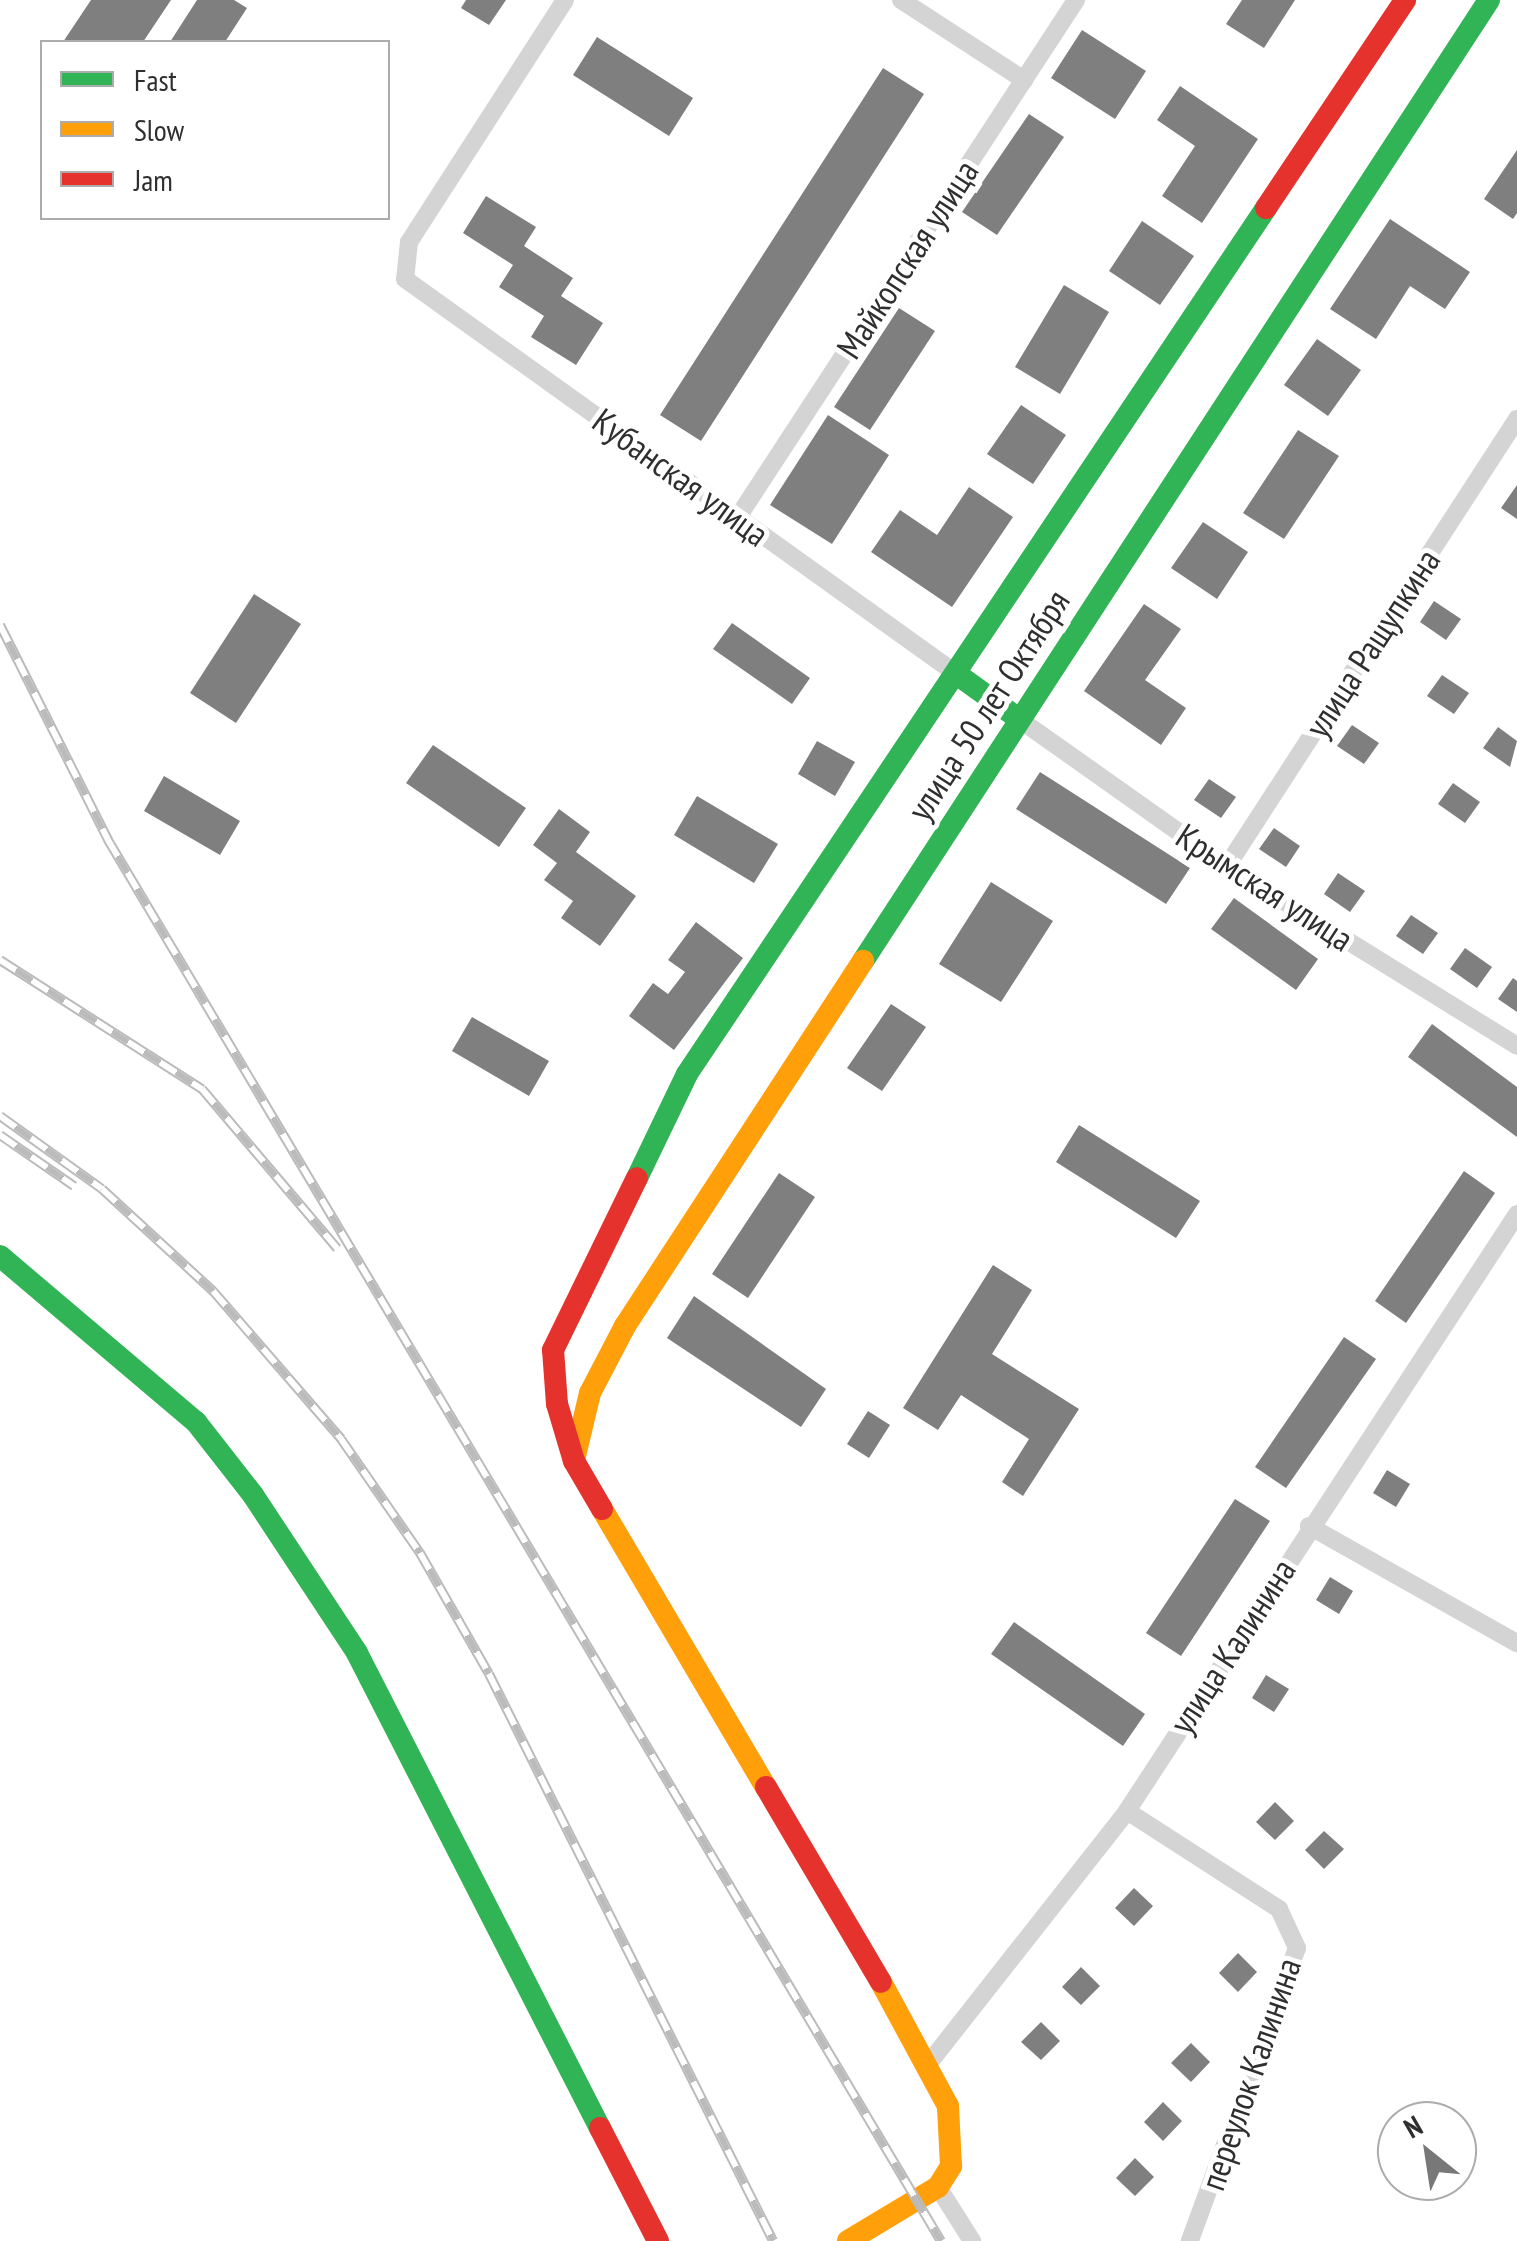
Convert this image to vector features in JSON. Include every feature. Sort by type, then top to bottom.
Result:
[{"type":"street","name":"Кубанская улица","points":[[564,0],[409,242],[405,278],[958,675]]},
{"type":"street","points":[[901,0],[1024,80]]},
{"type":"street","name":"Майкопская улица","points":[[738,518],[1076,0]]},
{"type":"street","name":"улица 50 лет Октября","points":[[574,1461],[557,1404],[553,1350],[688,1074],[1406,0]]},
{"type":"street","name":"улица 50 лет Октября","points":[[574,1461],[590,1393],[625,1326],[1489,0]]},
{"type":"street","name":"улица Ращупкина","points":[[1227,866],[1517,420]]},
{"type":"street","points":[[1500,444],[1517,455]]},
{"type":"street","points":[[958,675],[1019,719]]},
{"type":"street","name":"Крымская улица","points":[[1019,719],[1227,866],[1517,1046]]},
{"type":"street","name":"улица Калинина","points":[[930,2063],[1127,1811],[1309,1526],[1517,1214]]},
{"type":"street","points":[[0,1256],[120,1352],[196,1422],[253,1495],[357,1653],[658,2241]]},
{"type":"street","points":[[574,1461],[930,2063],[948,2106],[954,2140],[951,2166],[938,2187],[848,2241]]},
{"type":"street","points":[[1309,1526],[1517,1643]]},
{"type":"street","name":"переулок Калинина","points":[[1127,1811],[1278,1909],[1298,1948],[1190,2241]]},
{"type":"street","points":[[938,2187],[972,2241]]},
{"type":"building","points":[[91,0],[171,0],[144,40],[64,40]]},
{"type":"building","points":[[197,0],[234,0],[247,8],[226,40],[171,40]]},
{"type":"building","points":[[466,0],[506,0],[489,25],[461,8]]},
{"type":"building","points":[[1242,0],[1295,0],[1264,48],[1226,24]]},
{"type":"building","points":[[1082,30],[1146,71],[1115,119],[1051,78]]},
{"type":"building","points":[[597,37],[693,98],[669,136],[573,75]]},
{"type":"building","points":[[883,68],[924,94],[701,441],[660,415]]},
{"type":"building","points":[[1180,86],[1258,139],[1202,223],[1162,196],[1195,146],[1157,120]]},
{"type":"building","points":[[1029,114],[1064,137],[997,235],[962,212]]},
{"type":"building","points":[[1517,150],[1517,213],[1513,219],[1484,199]]},
{"type":"building","points":[[486,196],[536,227],[524,246],[573,278],[561,296],[603,323],[576,365],[531,337],[544,316],[499,287],[513,265],[463,233]]},
{"type":"building","points":[[1390,219],[1470,272],[1445,309],[1410,286],[1376,339],[1330,309]]},
{"type":"building","points":[[1142,221],[1194,256],[1160,305],[1109,271]]},
{"type":"building","points":[[1064,285],[1109,312],[1060,394],[1015,367]]},
{"type":"building","points":[[899,308],[935,331],[870,430],[834,407]]},
{"type":"building","points":[[1317,339],[1361,370],[1328,416],[1284,385]]},
{"type":"building","points":[[1021,405],[1066,435],[1033,484],[987,454]]},
{"type":"building","points":[[828,415],[889,455],[832,544],[770,505]]},
{"type":"building","points":[[1298,430],[1339,456],[1284,539],[1243,513]]},
{"type":"building","points":[[1517,485],[1517,519],[1501,508]]},
{"type":"building","points":[[969,487],[1013,517],[952,607],[871,552],[900,510],[937,535]]},
{"type":"building","points":[[1203,522],[1248,552],[1217,599],[1171,568]]},
{"type":"building","points":[[254,594],[301,624],[236,723],[190,693]]},
{"type":"building","points":[[1434,601],[1461,619],[1446,640],[1420,622]]},
{"type":"building","points":[[1144,604],[1181,629],[1145,680],[1186,708],[1161,745],[1084,691]]},
{"type":"building","points":[[732,623],[810,678],[792,704],[713,649]]},
{"type":"building","points":[[1442,675],[1469,693],[1454,714],[1427,696]]},
{"type":"building","points":[[1352,725],[1379,743],[1364,764],[1337,746]]},
{"type":"building","points":[[1498,727],[1517,741],[1510,767],[1483,748]]},
{"type":"building","points":[[817,741],[855,762],[835,796],[798,774]]},
{"type":"building","points":[[433,745],[526,808],[499,847],[406,783]]},
{"type":"building","points":[[1040,772],[1190,868],[1166,904],[1016,809]]},
{"type":"building","points":[[164,776],[240,821],[220,855],[144,811]]},
{"type":"building","points":[[1209,779],[1236,797],[1221,818],[1194,800]]},
{"type":"building","points":[[1453,783],[1480,802],[1465,823],[1438,804]]},
{"type":"building","points":[[697,796],[778,844],[754,883],[674,835]]},
{"type":"building","points":[[559,809],[590,832],[576,852],[636,896],[600,946],[561,918],[573,901],[544,880],[557,863],[533,845]]},
{"type":"building","points":[[1274,828],[1300,846],[1286,867],[1259,849]]},
{"type":"building","points":[[1338,873],[1365,891],[1350,912],[1324,894]]},
{"type":"building","points":[[991,882],[1053,921],[1001,1002],[939,964]]},
{"type":"building","points":[[1234,898],[1318,959],[1296,990],[1211,929]]},
{"type":"building","points":[[1411,915],[1438,933],[1423,954],[1396,936]]},
{"type":"building","points":[[696,922],[743,958],[674,1050],[629,1016],[653,983],[668,994],[685,972],[668,960]]},
{"type":"building","points":[[1465,948],[1492,967],[1477,988],[1450,969]]},
{"type":"building","points":[[1513,978],[1517,981],[1517,1012],[1498,999]]},
{"type":"building","points":[[891,1004],[926,1027],[882,1091],[847,1068]]},
{"type":"building","points":[[472,1017],[549,1061],[529,1096],[452,1051]]},
{"type":"building","points":[[1432,1024],[1517,1087],[1517,1137],[1408,1057]]},
{"type":"building","points":[[1079,1125],[1200,1201],[1176,1238],[1056,1162]]},
{"type":"building","points":[[1464,1171],[1495,1193],[1406,1323],[1375,1301]]},
{"type":"building","points":[[779,1173],[815,1197],[748,1298],[712,1274]]},
{"type":"building","points":[[993,1265],[1032,1290],[992,1354],[1079,1409],[1023,1496],[1002,1482],[1029,1439],[961,1395],[938,1430],[903,1408]]},
{"type":"building","points":[[694,1296],[826,1389],[801,1427],[667,1338]]},
{"type":"building","points":[[1344,1337],[1376,1359],[1286,1488],[1255,1467]]},
{"type":"building","points":[[868,1411],[890,1425],[869,1458],[847,1444]]},
{"type":"building","points":[[1387,1470],[1410,1484],[1396,1507],[1373,1493]]},
{"type":"building","points":[[1235,1499],[1270,1521],[1181,1656],[1146,1633]]},
{"type":"building","points":[[1330,1577],[1353,1591],[1339,1614],[1316,1600]]},
{"type":"building","points":[[1014,1622],[1145,1714],[1123,1746],[991,1654]]},
{"type":"building","points":[[1266,1675],[1289,1689],[1274,1712],[1252,1698]]},
{"type":"building","points":[[1275,1802],[1294,1821],[1275,1840],[1256,1822]]},
{"type":"building","points":[[1324,1831],[1344,1849],[1324,1869],[1305,1850]]},
{"type":"building","points":[[1134,1888],[1153,1906],[1134,1926],[1115,1908]]},
{"type":"building","points":[[1238,1953],[1257,1972],[1238,1992],[1219,1973]]},
{"type":"building","points":[[1081,1967],[1100,1986],[1081,2005],[1062,1987]]},
{"type":"building","points":[[1041,2022],[1060,2041],[1041,2060],[1021,2042]]},
{"type":"building","points":[[1191,2043],[1210,2062],[1191,2082],[1171,2063]]},
{"type":"building","points":[[1163,2102],[1182,2121],[1163,2141],[1144,2122]]},
{"type":"building","points":[[1135,2158],[1154,2177],[1135,2196],[1116,2178]]},
{"type":"railway","points":[[0,625],[108,840],[941,2241]]},
{"type":"railway","points":[[0,960],[202,1089],[337,1248]]},
{"type":"railway","points":[[0,1116],[102,1189],[213,1291],[341,1439],[420,1553],[489,1674],[773,2241]]},
{"type":"railway","points":[[0,1135],[74,1186]]},
{"type":"traffic: fast","points":[[863,961],[1489,0]]},
{"type":"traffic: fast","points":[[637,1178],[687,1074],[1266,208]]},
{"type":"traffic: fast","points":[[958,675],[1019,719]]},
{"type":"traffic: fast","points":[[0,1256],[196,1422],[253,1495],[357,1653],[600,2128]]},
{"type":"traffic: slow","points":[[575,1456],[590,1393],[625,1326],[863,961]]},
{"type":"traffic: slow","points":[[602,1509],[766,1787]]},
{"type":"traffic: slow","points":[[848,2241],[938,2187],[951,2166],[948,2106],[881,1982]]},
{"type":"traffic: jam","points":[[1266,208],[1405,0]]},
{"type":"traffic: jam","points":[[602,1509],[574,1461],[557,1404],[553,1350],[637,1178]]},
{"type":"traffic: jam","points":[[766,1787],[881,1982]]},
{"type":"traffic: jam","points":[[600,2128],[658,2241]]}]
